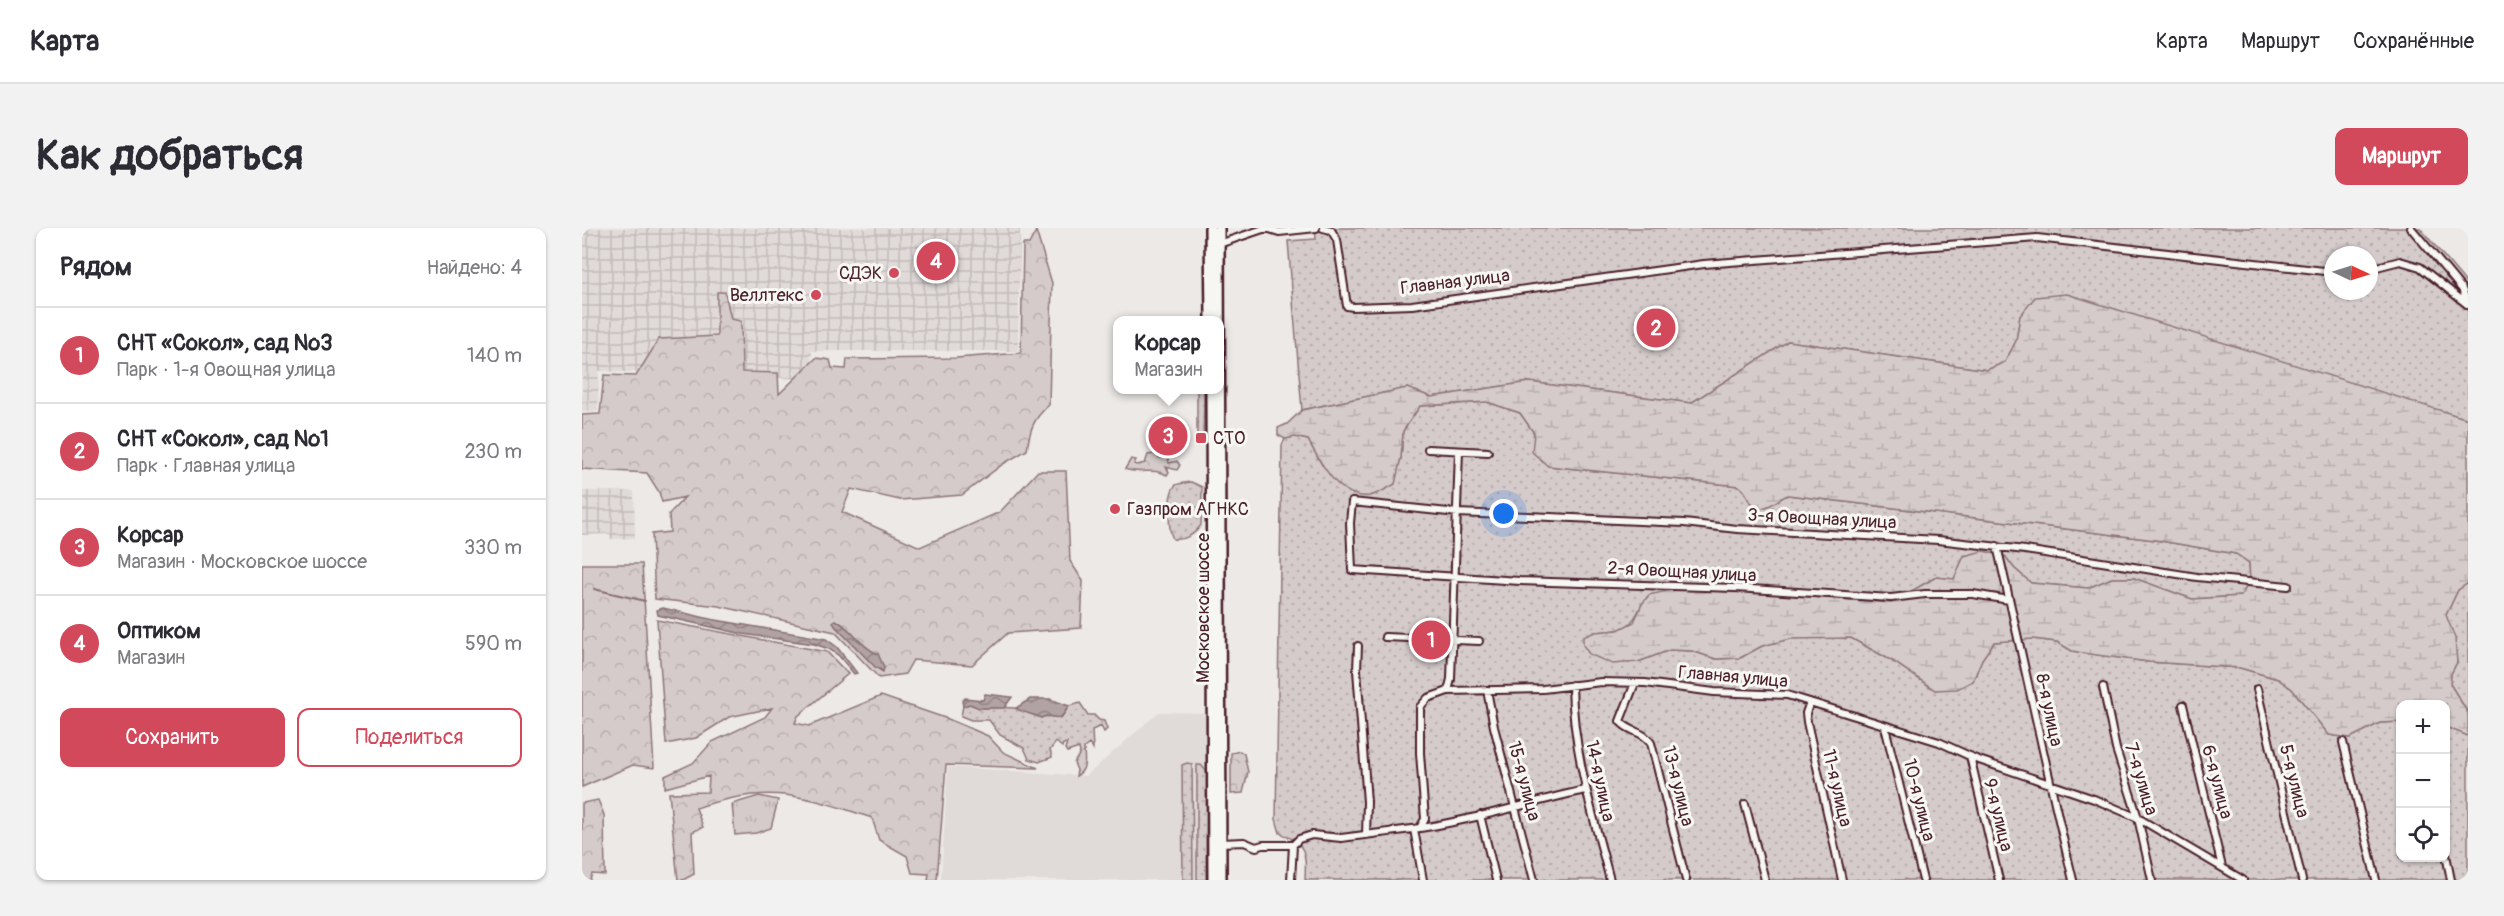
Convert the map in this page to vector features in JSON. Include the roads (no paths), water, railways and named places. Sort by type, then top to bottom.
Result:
[{"type":"main road","points":[[1210,228],[1211,316]]},
{"type":"main road","name":"Московское шоссе","points":[[1219,228],[1219,316]]},
{"type":"main road","name":"Московское шоссе","points":[[1211,394],[1216,744],[1221,880]]},
{"type":"main road","name":"Московское шоссе","points":[[1214,880],[1218,394]]},
{"type":"street","points":[[1219,244],[1266,228],[1279,232],[1316,228]]},
{"type":"street","name":"Главная улица","points":[[1323,228],[1331,230],[1337,240],[1347,306],[1353,307],[1412,305],[1686,266],[2037,238],[2324,271]]},
{"type":"street","points":[[2411,228],[2462,289],[2468,305]]},
{"type":"street","points":[[2378,267],[2400,261],[2420,267],[2468,305]]},
{"type":"street","points":[[1428,449],[1488,453]]},
{"type":"street","points":[[1448,691],[1451,679],[1459,451]]},
{"type":"street","name":"3-я Овощная улица","points":[[1352,570],[1350,523],[1352,502],[1458,513],[1684,523],[1766,531],[1938,540],[1997,546],[2112,565],[2288,586]]},
{"type":"street","name":"8-я улица","points":[[1997,546],[2073,880]]},
{"type":"street","name":"2-я Овощная улица","points":[[1352,570],[1657,587],[1735,588],[1891,598],[1925,594],[1973,594],[2009,600]]},
{"type":"street","points":[[1385,637],[1479,641]]},
{"type":"street","points":[[1358,646],[1357,670],[1367,802],[1366,835]]},
{"type":"street","name":"Главная улица","points":[[1417,828],[1425,819],[1420,753],[1420,707],[1428,698],[1448,691],[1572,686],[1602,682],[1635,683],[1714,692],[1771,693],[1809,702],[1939,742],[1970,756],[2094,799],[2138,818],[2243,880]]},
{"type":"street","name":"13-я улица","points":[[1635,683],[1620,721],[1623,726],[1648,737],[1652,743],[1686,880]]},
{"type":"street","name":"14-я улица","points":[[1572,686],[1572,717],[1584,790],[1610,880]]},
{"type":"street","name":"7-я улица","points":[[2103,687],[2116,749],[2138,818],[2152,880]]},
{"type":"street","name":"15-я улица","points":[[1487,690],[1494,727],[1534,880]]},
{"type":"street","name":"5-я улица","points":[[2257,690],[2302,880]]},
{"type":"street","name":"11-я улица","points":[[1809,702],[1806,713],[1807,722],[1842,880]]},
{"type":"street","name":"6-я улица","points":[[2183,705],[2228,880]]},
{"type":"street","name":"10-я улица","points":[[1885,727],[1923,880]]},
{"type":"street","points":[[2343,742],[2376,880]]},
{"type":"street","name":"9-я улица","points":[[1970,756],[1999,880]]},
{"type":"street","points":[[1291,880],[1293,845],[1299,839],[1312,836],[1366,835],[1463,821],[1514,806],[1584,790]]},
{"type":"street","points":[[1745,804],[1765,880]]},
{"type":"street","points":[[1480,815],[1496,880]]},
{"type":"street","points":[[1417,828],[1423,880]]},
{"type":"street","points":[[1220,843],[1244,842],[1256,847],[1293,845]]},
{"type":"street","points":[[2447,862],[2451,880]]},
{"type":"water","points":[[663,608],[710,619],[826,639],[837,647],[857,673],[854,674],[839,656],[829,649],[814,644],[743,634],[658,615],[657,610]]},
{"type":"water","points":[[836,620],[878,654],[884,667],[883,672],[875,667],[835,626],[833,622]]},
{"type":"water","points":[[985,694],[1012,697],[1004,708],[979,708],[970,704],[963,706],[962,701],[965,698],[983,700]]},
{"type":"water","points":[[1030,699],[1050,699],[1069,706],[1061,718],[1046,716],[1041,718],[1016,708]]},
{"type":"waterway","points":[[594,589],[645,601]]},
{"type":"place","name":"Оптиком","points":[[936,261]]},
{"type":"place","name":"СДЭК","points":[[894,273]]},
{"type":"place","name":"Веллтекс","points":[[816,295]]},
{"type":"place","name":"СНТ «Сокол», сад №1","points":[[1656,328]]},
{"type":"place","name":"Корсар","points":[[1168,436]]},
{"type":"place","name":"СТО","points":[[1201,438]]},
{"type":"place","name":"Газпром АГНКС","points":[[1115,509]]},
{"type":"place","name":"СНТ «Сокол», сад №3","points":[[1431,640]]}]
